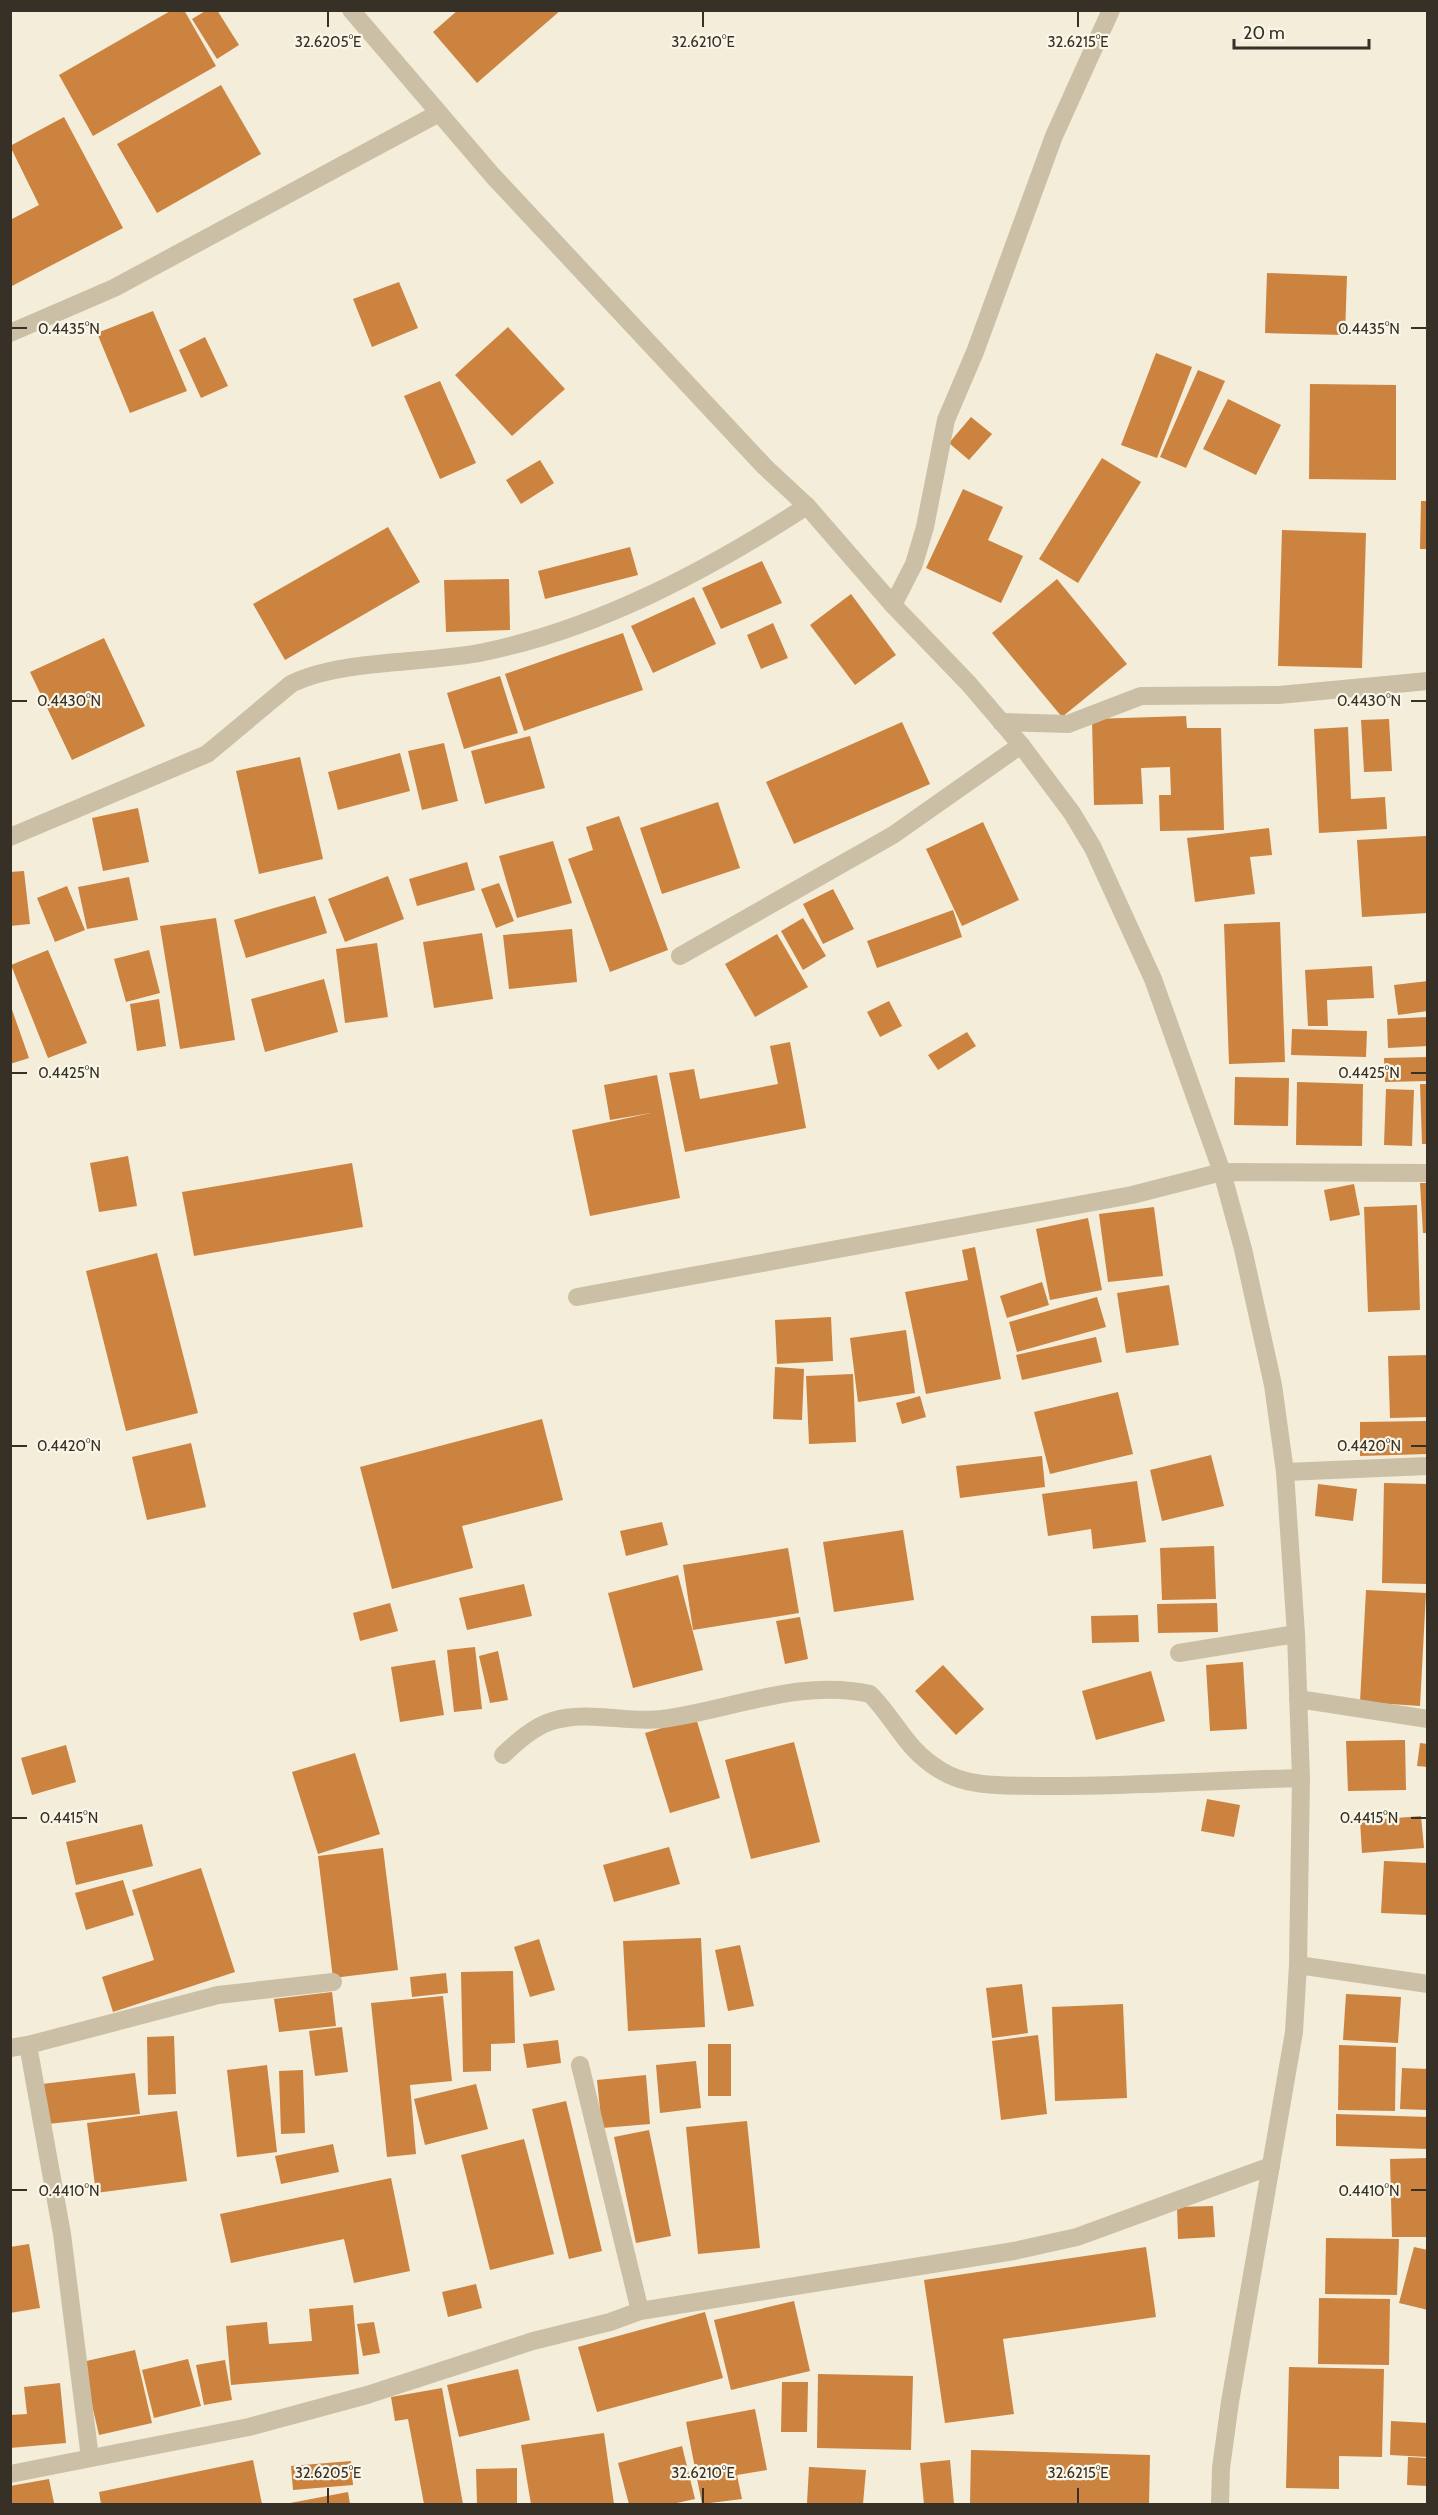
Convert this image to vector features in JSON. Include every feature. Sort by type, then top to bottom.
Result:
[{"type":"street","points":[[351,10],[517,202],[765,467],[807,507],[892,605],[969,684],[1022,745],[1072,813],[1094,848],[1118,897],[1154,979],[1222,1172],[1243,1249],[1270,1374],[1285,1472],[1296,1634],[1301,1778],[1298,1965],[1294,2032],[1230,2402],[1221,2468],[1220,2505]]},
{"type":"street","points":[[892,605],[914,564],[925,527],[946,420],[975,352],[1054,136],[1111,10]]},
{"type":"street","points":[[10,333],[114,288],[439,112]]},
{"type":"street","points":[[10,837],[207,754],[291,684],[303,678],[370,667],[461,657],[552,634],[599,617],[661,588],[763,535],[807,507]]},
{"type":"street","points":[[1001,722],[1068,724],[1142,696],[1279,695],[1428,681]]},
{"type":"street","points":[[680,956],[893,835],[1022,745]]},
{"type":"street","points":[[577,1297],[1132,1195],[1222,1172],[1428,1173]]},
{"type":"street","points":[[1285,1472],[1428,1466]]},
{"type":"street","points":[[1179,1653],[1296,1634]]},
{"type":"street","points":[[503,1755],[526,1734],[550,1722],[573,1717],[660,1719],[788,1694],[837,1689],[870,1694],[902,1737],[918,1754],[940,1771],[963,1781],[985,1784],[1099,1787],[1301,1778]]},
{"type":"street","points":[[1298,1699],[1428,1719]]},
{"type":"street","points":[[1298,1965],[1428,1984]]},
{"type":"street","points":[[90,2458],[62,2234],[19,2046],[218,1995],[333,1983]]},
{"type":"street","points":[[580,2065],[640,2311]]},
{"type":"street","points":[[10,2474],[249,2427],[367,2395],[533,2341],[610,2322],[640,2311],[1014,2251],[1077,2237],[1271,2166]]},
{"type":"building","points":[[172,10],[184,10],[216,66],[93,136],[59,75]]},
{"type":"building","points":[[207,10],[217,10],[239,45],[217,59],[192,19]]},
{"type":"building","points":[[458,10],[561,10],[477,83],[433,32]]},
{"type":"building","points":[[221,85],[261,154],[157,213],[117,144]]},
{"type":"building","points":[[64,117],[123,228],[10,287],[10,220],[39,205],[10,146]]},
{"type":"building","points":[[1267,273],[1347,276],[1345,335],[1265,333]]},
{"type":"building","points":[[399,282],[418,328],[372,347],[353,299]]},
{"type":"building","points":[[153,311],[187,391],[130,413],[97,333]]},
{"type":"building","points":[[508,327],[565,389],[512,436],[455,375]]},
{"type":"building","points":[[205,337],[228,386],[201,398],[179,350]]},
{"type":"building","points":[[1156,353],[1192,367],[1157,458],[1121,445]]},
{"type":"building","points":[[1198,370],[1225,381],[1186,468],[1160,457]]},
{"type":"building","points":[[440,381],[476,463],[440,479],[404,396]]},
{"type":"building","points":[[1310,384],[1396,385],[1396,480],[1309,479]]},
{"type":"building","points":[[1228,399],[1281,425],[1256,475],[1203,449]]},
{"type":"building","points":[[971,417],[992,434],[969,460],[949,443]]},
{"type":"building","points":[[1102,458],[1141,482],[1078,583],[1039,559]]},
{"type":"building","points":[[540,460],[554,483],[521,504],[506,480]]},
{"type":"building","points":[[963,489],[1003,507],[988,540],[1023,556],[1001,603],[926,568]]},
{"type":"building","points":[[1421,501],[1428,501],[1428,549],[1420,549]]},
{"type":"building","points":[[388,527],[420,582],[285,660],[253,604]]},
{"type":"building","points":[[1282,530],[1366,533],[1362,668],[1278,666]]},
{"type":"building","points":[[630,547],[638,575],[545,599],[538,571]]},
{"type":"building","points":[[762,561],[782,603],[721,629],[702,588]]},
{"type":"building","points":[[509,579],[510,630],[446,632],[444,580]]},
{"type":"building","points":[[1057,579],[1127,664],[1062,717],[992,633]]},
{"type":"building","points":[[851,594],[896,655],[855,685],[810,625]]},
{"type":"building","points":[[694,597],[716,644],[653,673],[631,626]]},
{"type":"building","points":[[773,623],[788,658],[761,669],[747,635]]},
{"type":"building","points":[[623,633],[643,690],[524,731],[505,674]]},
{"type":"building","points":[[104,638],[145,726],[72,760],[30,672]]},
{"type":"building","points":[[500,676],[518,733],[464,749],[447,693]]},
{"type":"building","points":[[1186,716],[1187,728],[1221,728],[1224,830],[1160,831],[1159,795],[1171,795],[1170,767],[1141,768],[1143,804],[1094,805],[1092,719]]},
{"type":"building","points":[[1389,719],[1392,771],[1364,772],[1361,720]]},
{"type":"building","points":[[902,722],[930,784],[794,844],[766,782]]},
{"type":"building","points":[[1348,727],[1351,799],[1385,797],[1387,829],[1319,833],[1314,729]]},
{"type":"building","points":[[530,736],[545,788],[485,804],[471,751]]},
{"type":"building","points":[[444,743],[458,801],[422,810],[408,751]]},
{"type":"building","points":[[400,753],[410,791],[338,810],[328,772]]},
{"type":"building","points":[[300,757],[323,859],[259,874],[236,771]]},
{"type":"building","points":[[718,802],[740,868],[662,894],[640,828]]},
{"type":"building","points":[[138,808],[149,862],[103,871],[92,818]]},
{"type":"building","points":[[619,816],[668,950],[610,972],[568,859],[593,850],[586,827]]},
{"type":"building","points":[[983,822],[1019,900],[962,926],[926,849]]},
{"type":"building","points":[[1269,828],[1272,855],[1250,857],[1255,894],[1195,902],[1187,838]]},
{"type":"building","points":[[1426,836],[1428,913],[1362,917],[1357,840]]},
{"type":"building","points":[[553,841],[572,903],[517,918],[499,856]]},
{"type":"building","points":[[467,862],[475,890],[417,906],[409,879]]},
{"type":"building","points":[[24,871],[30,924],[10,926],[10,872]]},
{"type":"building","points":[[388,876],[404,919],[345,942],[328,899]]},
{"type":"building","points":[[129,877],[138,920],[87,929],[78,887]]},
{"type":"building","points":[[499,883],[514,921],[496,928],[481,889]]},
{"type":"building","points":[[67,886],[85,930],[55,942],[37,898]]},
{"type":"building","points":[[833,889],[854,929],[823,944],[803,904]]},
{"type":"building","points":[[315,896],[327,933],[246,958],[234,920]]},
{"type":"building","points":[[953,910],[962,937],[877,968],[867,941]]},
{"type":"building","points":[[216,918],[235,1040],[180,1049],[160,926]]},
{"type":"building","points":[[803,918],[826,956],[803,970],[781,931]]},
{"type":"building","points":[[1280,922],[1285,1062],[1229,1064],[1224,924]]},
{"type":"building","points":[[572,929],[577,982],[509,989],[503,935]]},
{"type":"building","points":[[482,933],[493,999],[434,1008],[423,942]]},
{"type":"building","points":[[777,934],[808,987],[755,1017],[725,964]]},
{"type":"building","points":[[377,943],[388,1017],[345,1023],[336,949]]},
{"type":"building","points":[[48,950],[87,1043],[48,1058],[11,965]]},
{"type":"building","points":[[149,950],[160,993],[126,1002],[114,959]]},
{"type":"building","points":[[1372,966],[1374,998],[1327,1000],[1328,1026],[1308,1026],[1305,970]]},
{"type":"building","points":[[324,979],[338,1032],[265,1052],[251,999]]},
{"type":"building","points":[[1428,981],[1428,1011],[1398,1015],[1394,985]]},
{"type":"building","points":[[159,999],[166,1046],[137,1051],[130,1004]]},
{"type":"building","points":[[889,1001],[902,1026],[880,1037],[867,1012]]},
{"type":"building","points":[[10,1004],[29,1058],[10,1064]]},
{"type":"building","points":[[1428,1017],[1428,1046],[1388,1048],[1387,1019]]},
{"type":"building","points":[[1292,1029],[1367,1031],[1366,1057],[1291,1055]]},
{"type":"building","points":[[967,1032],[976,1046],[938,1070],[928,1055]]},
{"type":"building","points":[[790,1042],[806,1128],[685,1152],[669,1073],[694,1069],[700,1099],[778,1084],[770,1046]]},
{"type":"building","points":[[1428,1057],[1428,1081],[1385,1082],[1384,1058]]},
{"type":"building","points":[[657,1075],[680,1198],[590,1216],[572,1130],[651,1113],[610,1120],[604,1085]]},
{"type":"building","points":[[1235,1077],[1289,1078],[1288,1126],[1234,1125]]},
{"type":"building","points":[[1297,1082],[1363,1084],[1362,1146],[1296,1145]]},
{"type":"building","points":[[1420,1084],[1428,1084],[1428,1144],[1422,1144]]},
{"type":"building","points":[[1386,1089],[1414,1090],[1412,1146],[1384,1145]]},
{"type":"building","points":[[128,1156],[137,1206],[99,1212],[90,1163]]},
{"type":"building","points":[[352,1163],[363,1227],[194,1256],[182,1192]]},
{"type":"building","points":[[1420,1183],[1428,1183],[1428,1233],[1423,1233]]},
{"type":"building","points":[[1354,1184],[1360,1215],[1330,1221],[1324,1190]]},
{"type":"building","points":[[1417,1205],[1420,1310],[1368,1312],[1364,1207]]},
{"type":"building","points":[[1154,1207],[1163,1276],[1108,1282],[1099,1214]]},
{"type":"building","points":[[1088,1218],[1102,1290],[1050,1300],[1036,1229]]},
{"type":"building","points":[[975,1247],[1001,1379],[926,1394],[905,1292],[968,1280],[962,1250]]},
{"type":"building","points":[[157,1253],[198,1413],[126,1431],[86,1271]]},
{"type":"building","points":[[1042,1282],[1049,1305],[1007,1318],[1000,1296]]},
{"type":"building","points":[[1169,1285],[1179,1345],[1126,1353],[1117,1293]]},
{"type":"building","points":[[1097,1297],[1106,1327],[1017,1352],[1009,1322]]},
{"type":"building","points":[[831,1317],[833,1361],[777,1364],[775,1320]]},
{"type":"building","points":[[906,1330],[915,1393],[858,1402],[850,1338]]},
{"type":"building","points":[[1096,1337],[1102,1362],[1022,1380],[1016,1355]]},
{"type":"building","points":[[1428,1355],[1428,1417],[1390,1418],[1388,1356]]},
{"type":"building","points":[[775,1367],[804,1369],[802,1420],[773,1419]]},
{"type":"building","points":[[853,1374],[856,1442],[809,1444],[806,1376]]},
{"type":"building","points":[[1118,1392],[1133,1454],[1050,1474],[1034,1412]]},
{"type":"building","points":[[920,1396],[926,1417],[902,1424],[896,1403]]},
{"type":"building","points":[[542,1419],[563,1500],[462,1526],[473,1568],[392,1589],[360,1467]]},
{"type":"building","points":[[1428,1421],[1428,1454],[1360,1456],[1360,1422]]},
{"type":"building","points":[[191,1443],[206,1507],[147,1520],[132,1457]]},
{"type":"building","points":[[1211,1455],[1224,1506],[1162,1521],[1150,1470]]},
{"type":"building","points":[[1042,1456],[1045,1487],[960,1498],[956,1466]]},
{"type":"building","points":[[1137,1481],[1146,1542],[1093,1549],[1091,1529],[1048,1536],[1042,1494]]},
{"type":"building","points":[[1384,1483],[1428,1484],[1428,1584],[1382,1583]]},
{"type":"building","points":[[1318,1484],[1357,1489],[1353,1521],[1315,1516]]},
{"type":"building","points":[[662,1522],[668,1545],[626,1556],[620,1531]]},
{"type":"building","points":[[903,1530],[914,1600],[834,1612],[823,1542]]},
{"type":"building","points":[[1214,1546],[1216,1599],[1162,1600],[1160,1548]]},
{"type":"building","points":[[788,1548],[799,1613],[693,1630],[683,1565]]},
{"type":"building","points":[[678,1575],[703,1670],[633,1688],[608,1593]]},
{"type":"building","points":[[524,1584],[532,1616],[467,1630],[459,1598]]},
{"type":"building","points":[[1366,1590],[1426,1593],[1420,1706],[1360,1702]]},
{"type":"building","points":[[390,1603],[398,1631],[360,1641],[353,1613]]},
{"type":"building","points":[[1217,1603],[1218,1632],[1158,1633],[1157,1604]]},
{"type":"building","points":[[1138,1615],[1139,1642],[1092,1643],[1091,1616]]},
{"type":"building","points":[[800,1617],[808,1659],[785,1664],[776,1621]]},
{"type":"building","points":[[475,1647],[482,1709],[454,1712],[447,1650]]},
{"type":"building","points":[[498,1651],[508,1700],[490,1703],[479,1656]]},
{"type":"building","points":[[435,1660],[444,1715],[400,1722],[391,1667]]},
{"type":"building","points":[[1243,1662],[1247,1729],[1210,1731],[1206,1665]]},
{"type":"building","points":[[943,1665],[984,1709],[956,1735],[915,1691]]},
{"type":"building","points":[[1151,1671],[1165,1721],[1096,1740],[1082,1691]]},
{"type":"building","points":[[696,1718],[720,1798],[670,1813],[645,1733]]},
{"type":"building","points":[[1405,1740],[1406,1790],[1348,1791],[1346,1741]]},
{"type":"building","points":[[794,1742],[820,1842],[751,1859],[725,1760]]},
{"type":"building","points":[[1420,1743],[1428,1744],[1428,1767],[1417,1766]]},
{"type":"building","points":[[66,1745],[76,1782],[32,1795],[21,1758]]},
{"type":"building","points":[[355,1753],[380,1834],[318,1854],[292,1772]]},
{"type":"building","points":[[1207,1799],[1240,1805],[1234,1837],[1201,1831]]},
{"type":"building","points":[[1421,1816],[1424,1848],[1362,1853],[1360,1821]]},
{"type":"building","points":[[142,1824],[153,1866],[76,1885],[66,1842]]},
{"type":"building","points":[[669,1847],[680,1884],[614,1902],[603,1865]]},
{"type":"building","points":[[383,1848],[398,1970],[333,1978],[318,1856]]},
{"type":"building","points":[[1384,1861],[1428,1863],[1428,1915],[1381,1913]]},
{"type":"building","points":[[201,1868],[235,1972],[113,2012],[102,1977],[154,1960],[132,1890]]},
{"type":"building","points":[[123,1880],[134,1915],[86,1930],[75,1893]]},
{"type":"building","points":[[701,1938],[705,2027],[628,2031],[623,1941]]},
{"type":"building","points":[[539,1939],[555,1990],[530,1997],[514,1947]]},
{"type":"building","points":[[740,1945],[754,2006],[728,2011],[715,1950]]},
{"type":"building","points":[[513,1971],[515,2043],[491,2044],[491,2071],[463,2072],[461,1972]]},
{"type":"building","points":[[446,1973],[448,1993],[412,1997],[410,1977]]},
{"type":"building","points":[[1022,1984],[1028,2033],[992,2038],[986,1988]]},
{"type":"building","points":[[332,1992],[336,2026],[279,2032],[274,1999]]},
{"type":"building","points":[[1346,1994],[1401,1997],[1398,2043],[1343,2040]]},
{"type":"building","points":[[443,1996],[452,2081],[410,2085],[416,2154],[387,2157],[371,2003]]},
{"type":"building","points":[[1123,2004],[1127,2098],[1055,2101],[1052,2007]]},
{"type":"building","points":[[342,2027],[348,2072],[315,2076],[309,2031]]},
{"type":"building","points":[[1038,2035],[1047,2114],[1001,2120],[992,2041]]},
{"type":"building","points":[[174,2036],[176,2094],[148,2095],[147,2037]]},
{"type":"building","points":[[558,2040],[561,2063],[527,2068],[523,2044]]},
{"type":"building","points":[[708,2044],[731,2044],[731,2096],[708,2096]]},
{"type":"building","points":[[1339,2045],[1396,2047],[1395,2111],[1338,2110]]},
{"type":"building","points":[[696,2061],[701,2108],[660,2113],[656,2065]]},
{"type":"building","points":[[267,2065],[277,2152],[237,2157],[227,2070]]},
{"type":"building","points":[[1402,2068],[1428,2069],[1428,2110],[1400,2109]]},
{"type":"building","points":[[303,2070],[305,2133],[281,2134],[279,2071]]},
{"type":"building","points":[[135,2073],[140,2114],[48,2124],[42,2084]]},
{"type":"building","points":[[646,2075],[650,2124],[602,2128],[597,2080]]},
{"type":"building","points":[[476,2084],[488,2129],[425,2145],[414,2099]]},
{"type":"building","points":[[566,2101],[602,2251],[569,2259],[532,2109]]},
{"type":"building","points":[[177,2111],[187,2181],[96,2193],[87,2123]]},
{"type":"building","points":[[1336,2114],[1428,2117],[1428,2149],[1336,2146]]},
{"type":"building","points":[[747,2121],[760,2248],[698,2254],[686,2127]]},
{"type":"building","points":[[649,2130],[671,2236],[636,2243],[614,2137]]},
{"type":"building","points":[[524,2139],[554,2254],[490,2270],[461,2155]]},
{"type":"building","points":[[333,2144],[339,2172],[281,2184],[275,2156]]},
{"type":"building","points":[[1428,2158],[1428,2237],[1392,2237],[1390,2159]]},
{"type":"building","points":[[391,2178],[410,2271],[354,2283],[344,2239],[231,2263],[220,2214]]},
{"type":"building","points":[[1213,2206],[1215,2237],[1178,2239],[1177,2207]]},
{"type":"building","points":[[1326,2238],[1399,2239],[1397,2295],[1325,2294]]},
{"type":"building","points":[[29,2244],[40,2308],[10,2313],[10,2247]]},
{"type":"building","points":[[1146,2247],[1156,2317],[1003,2339],[1014,2414],[945,2423],[924,2280]]},
{"type":"building","points":[[1414,2247],[1428,2250],[1428,2310],[1399,2303]]},
{"type":"building","points":[[476,2284],[482,2308],[448,2317],[442,2292]]},
{"type":"building","points":[[1319,2298],[1390,2299],[1389,2365],[1318,2364]]},
{"type":"building","points":[[794,2301],[810,2371],[731,2390],[714,2320]]},
{"type":"building","points":[[353,2305],[359,2374],[231,2385],[226,2326],[267,2322],[269,2344],[312,2341],[309,2309]]},
{"type":"building","points":[[705,2312],[723,2378],[597,2412],[578,2347]]},
{"type":"building","points":[[374,2322],[380,2353],[363,2356],[357,2324]]},
{"type":"building","points":[[135,2350],[152,2423],[99,2435],[82,2362]]},
{"type":"building","points":[[188,2359],[201,2406],[154,2418],[142,2370]]},
{"type":"building","points":[[225,2360],[232,2400],[204,2405],[196,2365]]},
{"type":"building","points":[[1289,2367],[1384,2369],[1382,2457],[1339,2456],[1339,2489],[1286,2488]]},
{"type":"building","points":[[518,2369],[530,2420],[459,2437],[447,2385]]},
{"type":"building","points":[[818,2374],[913,2376],[911,2450],[817,2448]]},
{"type":"building","points":[[782,2382],[808,2382],[807,2432],[781,2432]]},
{"type":"building","points":[[60,2383],[66,2443],[10,2448],[10,2415],[27,2414],[24,2387]]},
{"type":"building","points":[[442,2388],[463,2504],[424,2504],[408,2419],[395,2421],[391,2397]]},
{"type":"building","points":[[755,2409],[767,2470],[737,2475],[742,2499],[702,2504],[686,2422]]},
{"type":"building","points":[[1391,2421],[1428,2423],[1428,2457],[1390,2455]]},
{"type":"building","points":[[604,2433],[614,2504],[531,2504],[521,2445]]},
{"type":"building","points":[[682,2446],[695,2499],[672,2504],[629,2504],[618,2463]]},
{"type":"building","points":[[971,2450],[1150,2455],[1149,2504],[970,2504]]},
{"type":"building","points":[[1408,2457],[1428,2458],[1428,2486],[1407,2485]]},
{"type":"building","points":[[253,2460],[262,2504],[101,2504],[99,2492]]},
{"type":"building","points":[[950,2460],[954,2504],[924,2504],[920,2463]]},
{"type":"building","points":[[351,2461],[353,2485],[293,2490],[291,2466]]},
{"type":"building","points":[[809,2467],[866,2470],[863,2504],[807,2503]]},
{"type":"building","points":[[517,2468],[517,2504],[477,2504],[476,2469]]},
{"type":"building","points":[[49,2479],[54,2503],[10,2504],[10,2486]]},
{"type":"building","points":[[348,2492],[350,2504],[290,2504],[290,2503]]}]
